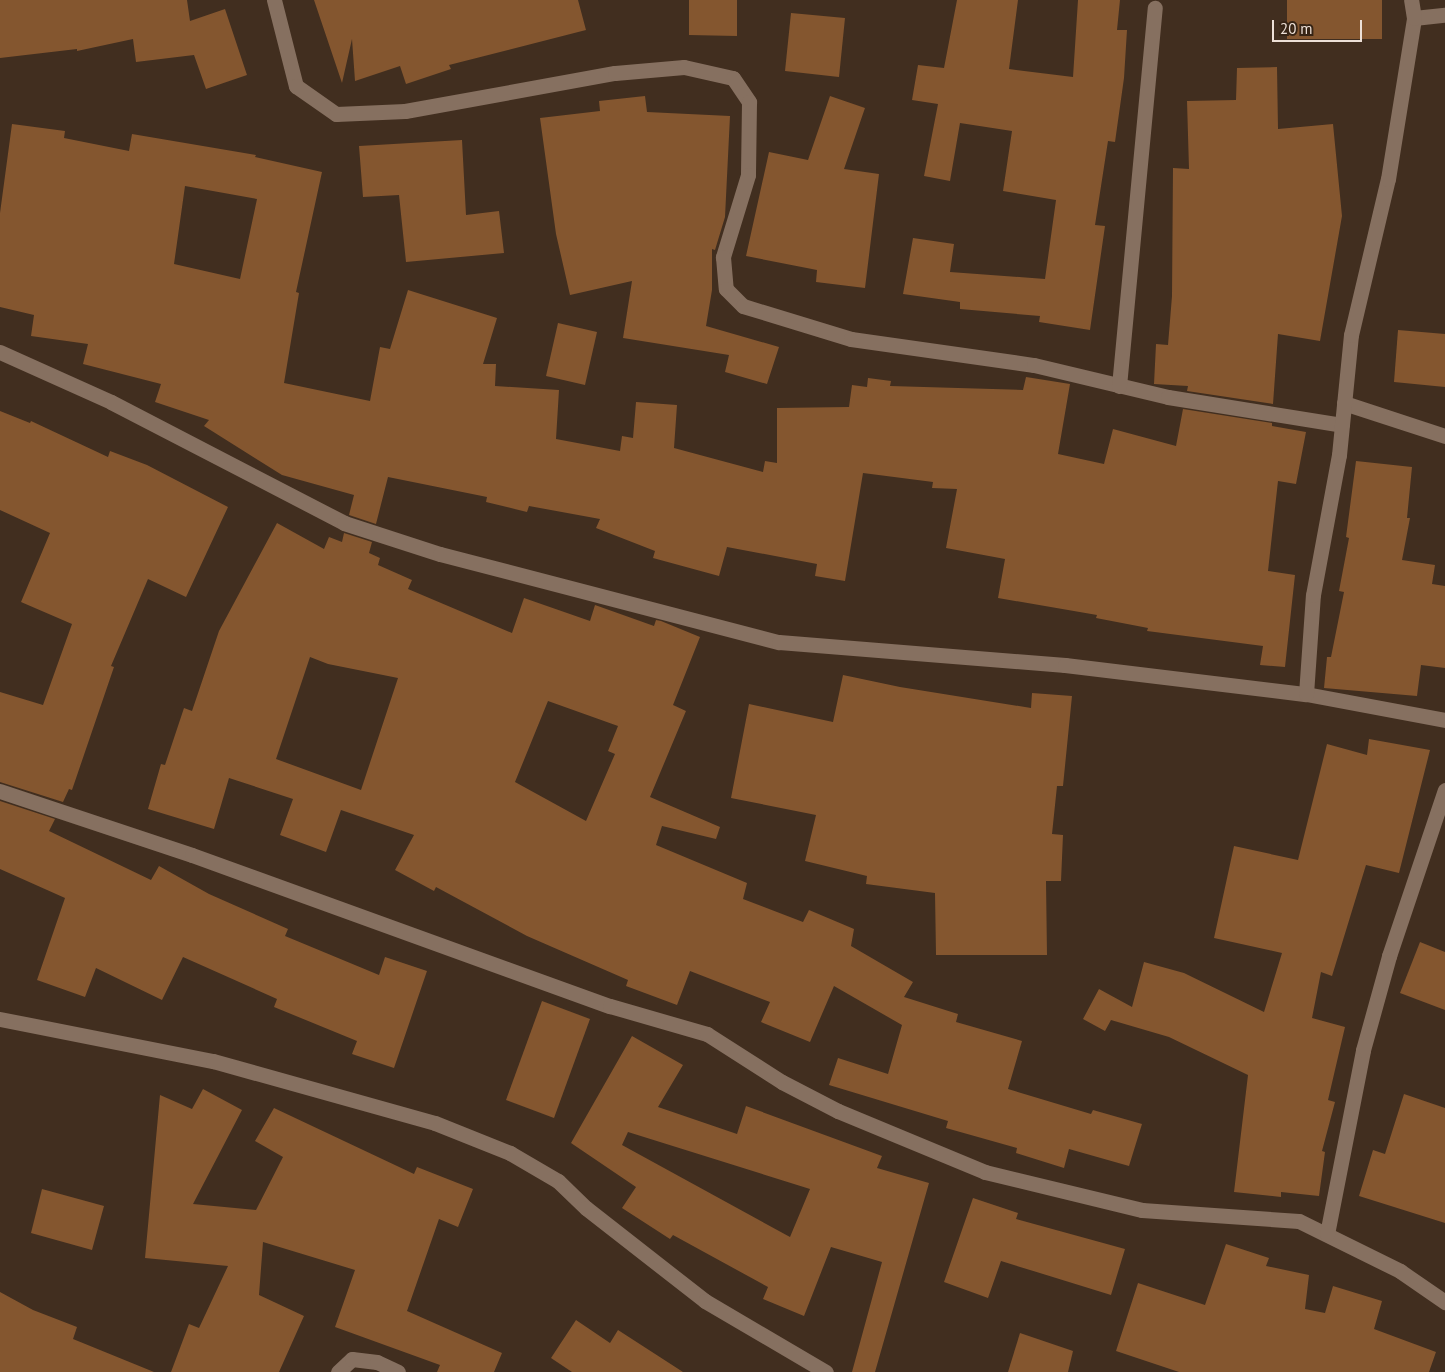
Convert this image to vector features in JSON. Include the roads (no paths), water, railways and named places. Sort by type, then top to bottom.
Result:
[{"type":"street","points":[[274,0],[296,86],[336,114],[404,111],[615,73],[684,67],[733,78],[749,102],[748,175],[722,258],[726,289],[743,306],[851,339],[1034,365],[1168,397],[1275,412],[1342,425]]},
{"type":"street","points":[[1306,694],[1313,595],[1342,425],[1351,335],[1388,179],[1414,18],[1411,0]]},
{"type":"street","points":[[1119,386],[1155,8]]},
{"type":"street","points":[[1414,18],[1445,15]]},
{"type":"street","points":[[0,352],[111,402],[344,523],[450,557],[779,642],[1064,665],[1306,694],[1445,720]]},
{"type":"street","points":[[1344,403],[1445,436]]},
{"type":"street","points":[[1327,1234],[1362,1050],[1389,956],[1445,790]]},
{"type":"street","points":[[0,791],[192,855],[610,1006],[706,1034],[782,1082],[838,1111],[985,1172],[1142,1210],[1299,1221],[1400,1271],[1445,1302]]},
{"type":"street","points":[[0,1019],[213,1061],[436,1122],[510,1153],[558,1181],[586,1208],[704,1301],[826,1372]]},
{"type":"street","points":[[338,1372],[352,1360],[377,1362],[398,1372]]}]
